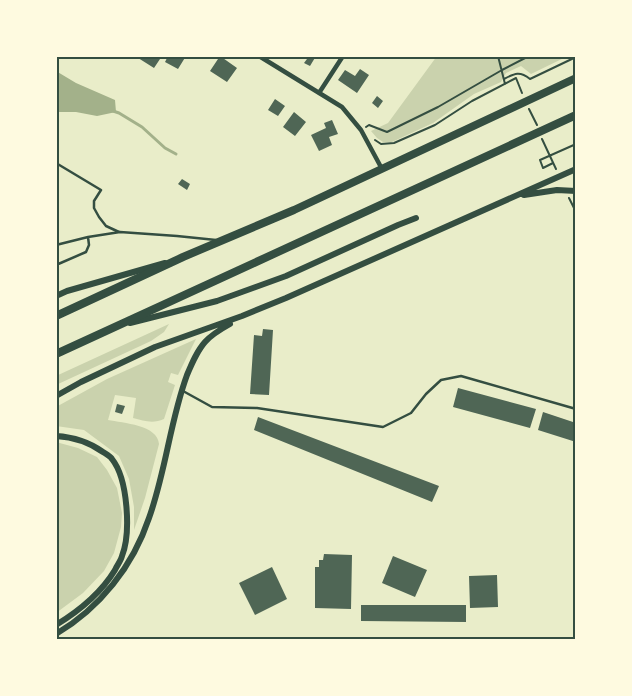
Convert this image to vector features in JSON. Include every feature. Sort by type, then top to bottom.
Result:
[{"type":"highway","points":[[56,316],[183,257],[294,210],[576,78]]},
{"type":"highway","points":[[56,354],[576,115]]},
{"type":"main road","points":[[56,396],[155,347],[242,316],[576,169]]},
{"type":"main road","points":[[513,197],[557,190],[576,191]]},
{"type":"main road","points":[[117,326],[235,295],[286,276],[416,218]]},
{"type":"main road","points":[[56,296],[66,291],[183,257]]},
{"type":"main road","points":[[56,634],[80,617],[103,596],[116,580],[138,544],[156,495],[182,391],[194,358],[205,341],[220,329],[242,316]]},
{"type":"main road","points":[[56,436],[67,436],[92,445],[112,458],[121,478],[127,507],[127,536],[122,557],[101,590],[69,617],[56,624]]},
{"type":"street","points":[[259,56],[342,107],[361,130],[382,169]]},
{"type":"street","points":[[319,93],[343,56]]},
{"type":"lane","points":[[56,163],[101,190],[94,200],[94,208],[106,226],[120,232]]},
{"type":"lane","points":[[56,245],[88,236],[120,232],[221,241]]},
{"type":"lane","points":[[56,265],[86,252],[89,245],[88,236]]},
{"type":"lane","points":[[182,391],[212,407],[257,408],[383,427],[411,412],[441,380],[461,376],[576,410]]},
{"type":"path","points":[[498,56],[505,84]]},
{"type":"path","points":[[361,130],[369,125],[387,132],[438,107],[529,56]]},
{"type":"path","points":[[504,79],[512,75],[523,74],[530,79],[576,57]]},
{"type":"path","points":[[387,144],[394,143],[435,124],[472,101],[516,78],[523,95]]},
{"type":"path","points":[[527,104],[538,129]]},
{"type":"path","points":[[542,138],[557,172]]},
{"type":"path","points":[[553,163],[544,168],[540,160],[576,144]]},
{"type":"path","points":[[569,197],[576,212]]},
{"type":"shaded area","points":[[437,56],[477,56],[481,59],[490,56],[568,56],[531,74],[521,66],[506,73],[501,82],[474,94],[433,123],[392,142],[383,142],[377,138],[371,131],[388,123]]},
{"type":"shaded area","points":[[56,71],[76,83],[115,100],[116,112],[97,116],[76,112],[56,112]]},
{"type":"shaded area","points":[[169,324],[164,332],[151,341],[56,385],[56,376]]},
{"type":"shaded area","points":[[196,339],[178,375],[171,373],[168,382],[175,385],[164,419],[152,422],[133,418],[136,398],[115,395],[108,420],[146,429],[153,433],[159,444],[145,498],[134,530],[134,507],[129,479],[119,456],[84,430],[56,426],[56,407],[107,379]]},
{"type":"shaded area","points":[[56,442],[78,448],[97,457],[117,488],[122,513],[121,527],[114,553],[104,571],[83,593],[56,613]]},
{"type":"building","points":[[135,56],[162,56],[154,68]]},
{"type":"building","points":[[168,56],[186,56],[178,69],[165,62]]},
{"type":"building","points":[[220,56],[237,68],[227,82],[210,71]]},
{"type":"building","points":[[303,56],[316,56],[310,66],[304,63],[307,59]]},
{"type":"building","points":[[360,69],[369,75],[357,93],[338,80],[345,70],[355,76]]},
{"type":"building","points":[[377,96],[383,101],[378,108],[372,103]]},
{"type":"building","points":[[275,99],[285,106],[278,116],[268,110]]},
{"type":"building","points":[[294,112],[306,122],[295,136],[283,127]]},
{"type":"building","points":[[332,120],[338,134],[329,137],[332,145],[319,151],[311,135],[326,128],[324,123]]},
{"type":"building","points":[[182,179],[190,184],[187,190],[178,184]]},
{"type":"building","points":[[263,329],[273,330],[269,395],[250,394],[254,335],[262,336]]},
{"type":"building","points":[[458,388],[536,409],[530,428],[453,407]]},
{"type":"building","points":[[117,404],[125,406],[122,414],[115,412]]},
{"type":"building","points":[[543,412],[576,423],[576,442],[538,430]]},
{"type":"building","points":[[258,417],[439,486],[432,502],[254,430]]},
{"type":"building","points":[[324,554],[352,555],[351,609],[315,608],[315,567],[319,567],[319,560],[323,560]]},
{"type":"building","points":[[393,556],[427,570],[415,597],[382,583]]},
{"type":"building","points":[[272,567],[287,599],[255,615],[239,583]]},
{"type":"building","points":[[497,575],[498,607],[470,608],[469,576]]},
{"type":"building","points":[[361,605],[466,605],[466,622],[361,621]]},
{"type":"waterway","points":[[113,111],[142,127],[165,148],[176,154]]}]
